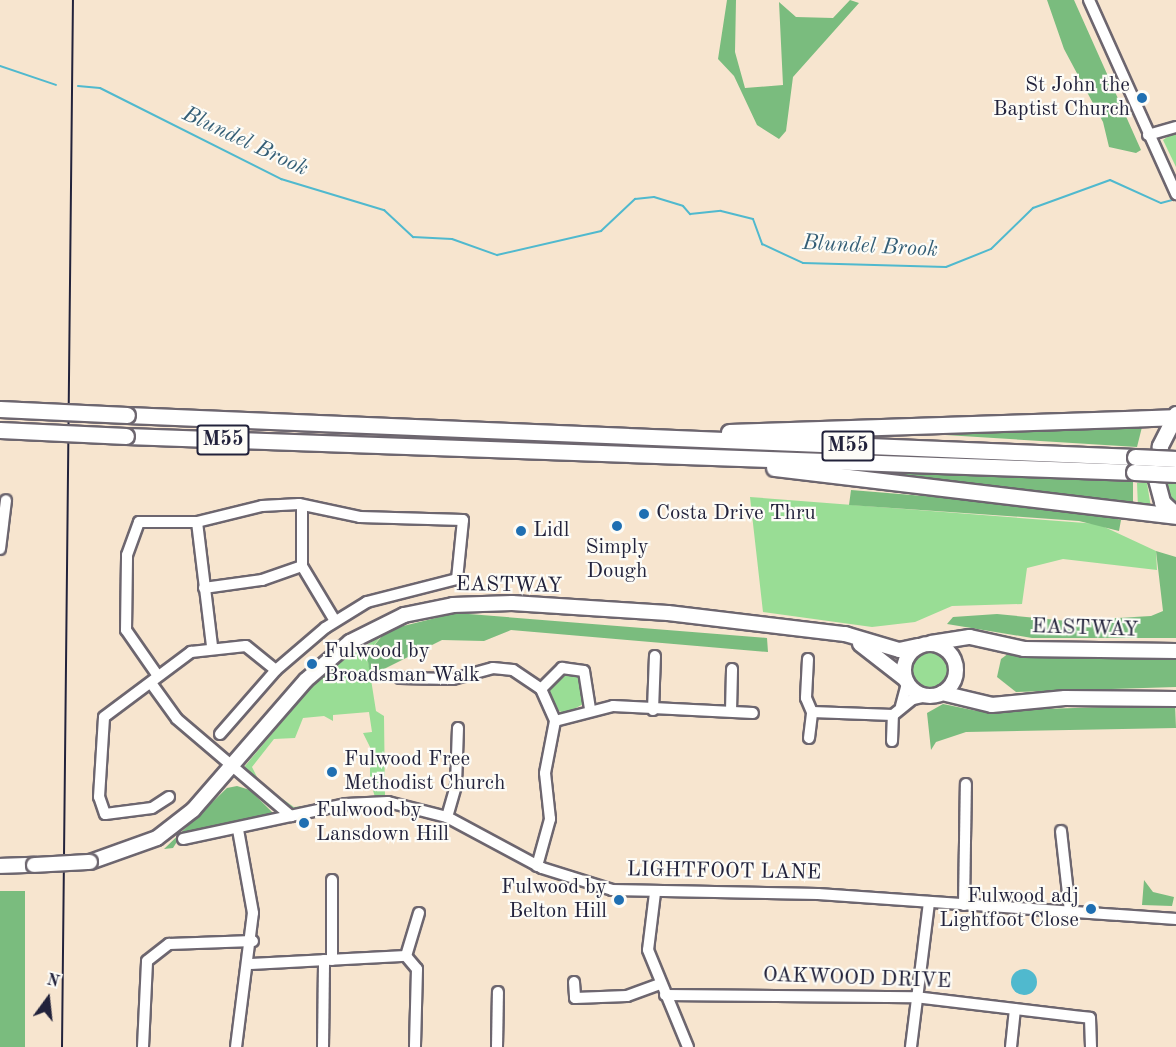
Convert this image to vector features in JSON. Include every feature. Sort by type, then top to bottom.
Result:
[{"type":"highway","name":"M55","points":[[0,409],[561,434],[1135,465],[1176,474]]},
{"type":"highway","name":"M55","points":[[561,434],[1146,419],[1175,415]]},
{"type":"highway","points":[[1175,415],[1160,446],[1156,479],[1162,502],[1176,516]]},
{"type":"highway","name":"M55","points":[[0,430],[574,454],[1135,465],[1176,459]]},
{"type":"highway","name":"M55","points":[[574,454],[881,477],[1176,516]]},
{"type":"main road","name":"EASTWAY","points":[[234,766],[306,680],[350,642],[404,615],[453,604],[512,603],[845,634],[891,649],[925,645],[954,637],[994,641],[1024,649],[1176,651]]},
{"type":"main road","points":[[845,634],[927,696],[942,693],[992,705],[1065,698],[1174,698]]},
{"type":"main road","name":"EASTWAY","points":[[956,666],[962,648],[994,641]]},
{"type":"main road","points":[[906,682],[907,656],[925,645],[946,648],[964,687],[992,705]]},
{"type":"main road","points":[[942,693],[956,666]]},
{"type":"main road","points":[[0,866],[90,862],[157,838],[193,810],[234,766]]},
{"type":"street","points":[[1089,0],[1176,193]]},
{"type":"street","points":[[1148,135],[1176,127]]},
{"type":"street","points":[[0,549],[6,500]]},
{"type":"street","points":[[302,505],[302,566],[335,621]]},
{"type":"street","points":[[220,734],[276,670],[335,621],[367,602],[450,585],[462,570],[463,520],[360,517],[302,505],[262,506],[197,522],[139,522],[131,539],[126,630],[177,720],[291,816]]},
{"type":"street","points":[[197,522],[212,646]]},
{"type":"street","points":[[204,588],[262,580],[302,566]]},
{"type":"street","points":[[169,797],[152,808],[108,816],[99,797],[104,717],[191,652],[212,646],[246,646],[276,670]]},
{"type":"street","points":[[653,710],[655,656]]},
{"type":"street","points":[[808,660],[806,698],[812,712],[810,738]]},
{"type":"street","points":[[400,678],[453,679],[493,668],[513,670],[541,689],[555,721],[545,773],[550,819],[537,866]]},
{"type":"street","points":[[541,689],[562,668],[584,671],[590,708]]},
{"type":"street","points":[[731,711],[732,669]]},
{"type":"street","points":[[901,706],[906,682]]},
{"type":"street","points":[[892,741],[893,715],[901,706],[927,696]]},
{"type":"street","points":[[555,721],[590,708],[753,712]]},
{"type":"street","points":[[812,712],[893,715]]},
{"type":"street","points":[[447,817],[456,785],[458,728]]},
{"type":"street","points":[[964,905],[966,784]]},
{"type":"street","name":"LIGHTFOOT LANE","points":[[183,838],[238,830],[291,816],[388,802],[447,817],[537,866],[583,884],[655,892],[929,902],[1176,919]]},
{"type":"street","points":[[236,1047],[251,964],[254,913],[238,830]]},
{"type":"street","points":[[1064,836],[1068,863],[1070,911]]},
{"type":"street","points":[[323,1047],[332,880]]},
{"type":"street","points":[[655,892],[648,950],[660,984],[688,1047]]},
{"type":"street","points":[[910,1047],[929,902]]},
{"type":"street","points":[[406,956],[419,914]]},
{"type":"street","points":[[143,1047],[147,961],[169,944],[253,941]]},
{"type":"street","points":[[251,964],[406,956]]},
{"type":"street","points":[[406,956],[417,969],[415,1047]]},
{"type":"street","points":[[574,982],[575,998],[627,996],[660,984]]},
{"type":"street","points":[[497,1047],[498,992]]},
{"type":"street","name":"OAKWOOD DRIVE","points":[[665,995],[915,996],[1090,1018],[1091,1047]]},
{"type":"street","points":[[1011,1047],[1015,1009]]},
{"type":"green space","points":[[727,0],[736,0],[735,52],[745,88],[783,85],[779,2],[796,17],[833,18],[850,0],[859,3],[793,77],[786,131],[779,139],[757,125],[734,76],[718,59]]},
{"type":"green space","points":[[1047,0],[1074,0],[1141,150],[1136,153],[1109,147],[1103,122],[1064,49]]},
{"type":"green space","points":[[1176,131],[1176,167],[1163,140]]},
{"type":"green space","points":[[1143,423],[1137,447],[913,433]]},
{"type":"green space","points":[[863,471],[1133,482],[1133,504]]},
{"type":"green space","points":[[1137,483],[1147,483],[1152,514],[1138,508]]},
{"type":"green space","points":[[1164,484],[1176,484],[1176,512],[1169,504]]},
{"type":"green space","points":[[851,490],[1080,509],[1121,520],[1119,531],[1079,521],[849,505]]},
{"type":"green space","points":[[750,497],[1098,524],[1156,551],[1157,570],[1063,559],[1027,568],[1022,604],[952,606],[915,622],[872,627],[763,612]]},
{"type":"green space","points":[[1156,551],[1176,557],[1176,638],[1032,638],[947,624],[953,617],[997,614],[1067,621],[1151,616],[1163,611]]},
{"type":"green space","points":[[456,613],[767,638],[768,652],[511,630],[484,641],[442,640],[370,676],[367,654],[387,630]]},
{"type":"green space","points":[[382,635],[367,654],[376,711],[384,716],[385,796],[375,797],[370,781],[370,747],[363,733],[372,732],[369,712],[333,715],[333,721],[324,716],[303,718],[295,738],[274,739],[252,767],[260,783],[294,807],[366,798],[293,810],[276,801],[244,770],[245,766],[321,675]]},
{"type":"green space","points":[[930,650],[944,655],[949,669],[944,683],[930,688],[916,683],[911,669],[916,655]]},
{"type":"green space","points":[[1009,653],[1176,656],[1176,687],[1016,692],[997,677],[1001,659]]},
{"type":"green space","points":[[568,672],[579,674],[585,703],[565,714],[550,706],[546,691]]},
{"type":"green space","points":[[943,704],[977,711],[1175,705],[1176,728],[966,732],[936,742],[931,750],[927,713]]},
{"type":"green space","points":[[237,786],[250,790],[274,814],[180,837],[173,848],[164,849],[227,788]]},
{"type":"green space","points":[[1144,880],[1153,892],[1174,897],[1172,906],[1142,905]]},
{"type":"green space","points":[[0,891],[25,891],[25,1047],[0,1047]]},
{"type":"water","points":[[1024,969],[1033,973],[1037,982],[1033,991],[1024,995],[1015,991],[1011,982],[1015,973]]},
{"type":"waterway","points":[[0,66],[56,85]]},
{"type":"waterway","name":"Blundel Brook","points":[[78,86],[100,88],[281,179],[384,210],[413,237],[452,239],[497,255],[601,231],[635,199],[654,197],[683,206],[690,214],[721,211],[753,219],[762,244],[803,263],[946,267],[991,249],[1033,208],[1110,180],[1161,203],[1176,199]]},
{"type":"railway","points":[[62,1047],[73,0]]},
{"type":"place","name":"St John the Baptist Church","points":[[1142,98]]},
{"type":"place","name":"Costa Drive Thru","points":[[644,514]]},
{"type":"place","name":"Simply Dough","points":[[617,526]]},
{"type":"place","name":"Lidl","points":[[521,531]]},
{"type":"place","name":"Fulwood by Broadsman Walk","points":[[312,664]]},
{"type":"place","name":"Fulwood Free Methodist Church","points":[[332,772]]},
{"type":"place","name":"Fulwood by Lansdown Hill","points":[[304,823]]},
{"type":"place","name":"Fulwood by Belton Hill","points":[[619,900]]},
{"type":"place","name":"Fulwood adj Lightfoot Close","points":[[1091,909]]}]
